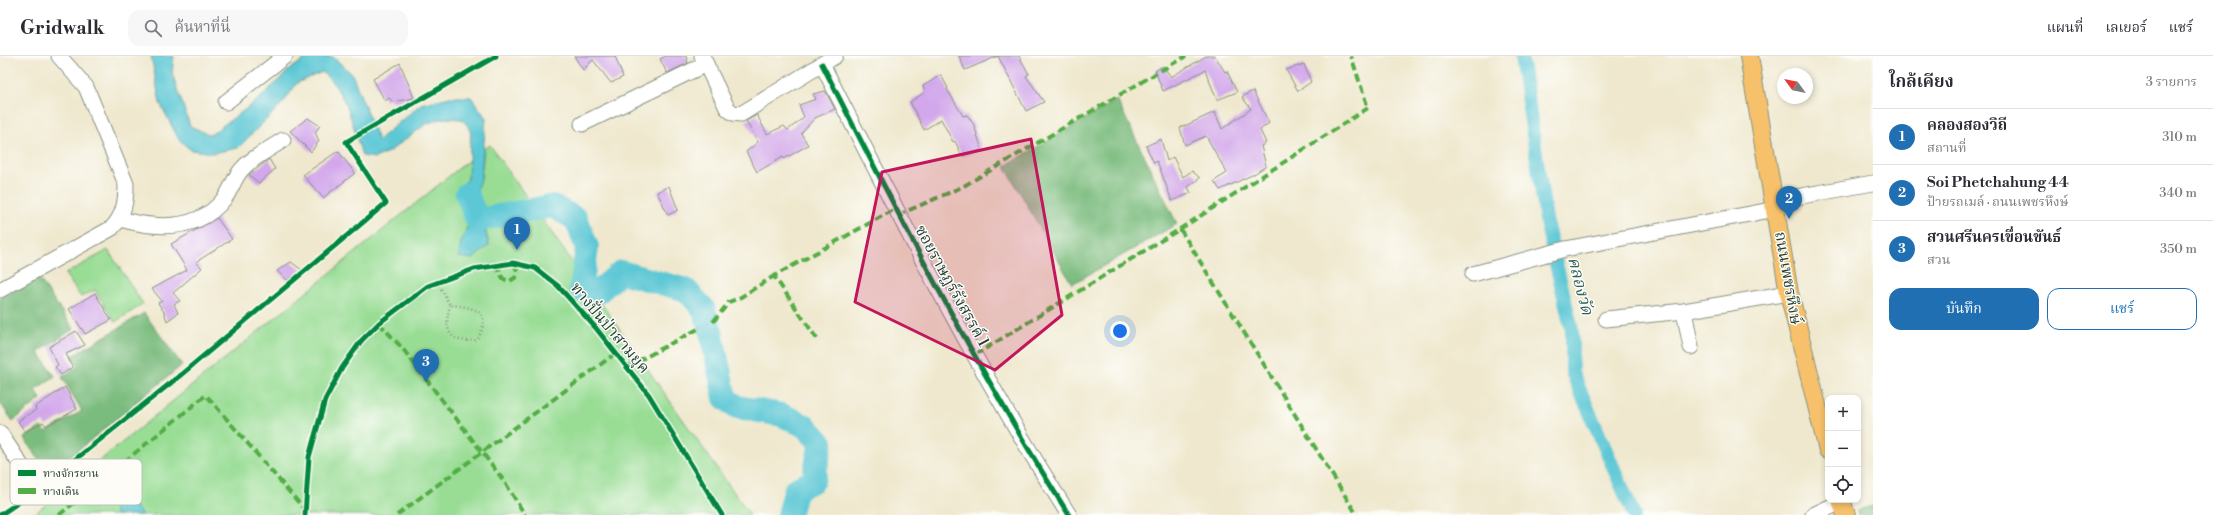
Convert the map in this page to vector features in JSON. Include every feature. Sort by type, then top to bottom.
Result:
[{"type":"main road","name":"ถนนเพชรหึงษ์","points":[[1749,56],[1789,293],[1825,438]]},
{"type":"street","points":[[0,290],[112,228],[120,219],[126,201],[126,184],[86,87],[59,56]]},
{"type":"street","points":[[226,102],[285,56]]},
{"type":"street","points":[[582,124],[704,60],[727,108],[733,113],[741,114],[835,56]]},
{"type":"street","name":"ซอยราษฎร์รังสรรค์ 1","points":[[822,64],[895,208],[983,369],[1046,479],[1069,515]]},
{"type":"street","points":[[120,219],[144,226],[161,227],[181,225],[198,219],[213,210],[223,200],[244,166],[283,140]]},
{"type":"street","points":[[1473,274],[1565,249],[1873,183]]},
{"type":"street","points":[[1606,319],[1684,310],[1789,293]]},
{"type":"street","points":[[1684,310],[1691,347]]},
{"type":"street","points":[[0,433],[17,459]]},
{"type":"street","points":[[1813,515],[1842,506]]},
{"type":"path","points":[[437,282],[450,305],[446,320],[449,331],[455,339],[463,342],[476,340],[482,331],[484,321],[481,313],[472,308],[450,305]]},
{"type":"highlighted area","points":[[1031,139],[1062,315],[995,370],[855,302],[882,172]]},
{"type":"green space","points":[[1117,100],[1177,224],[1072,284],[1005,166]]},
{"type":"green space","points":[[490,145],[750,515],[33,515],[45,505],[142,505],[142,459],[102,459],[469,160],[468,179],[458,190],[471,218],[461,242],[489,245],[476,192],[481,178],[484,149]]},
{"type":"green space","points":[[108,250],[143,304],[115,322],[95,290],[81,297],[65,274]]},
{"type":"green space","points":[[38,277],[74,329],[38,352],[55,376],[35,390],[41,399],[13,421],[0,403],[0,299]]},
{"type":"green space","points":[[144,313],[182,365],[67,459],[39,459],[24,438],[41,427],[46,432],[82,411],[62,377],[78,366],[72,356]]},
{"type":"green space","points":[[1873,506],[1873,515],[1858,515],[1856,510]]},
{"type":"water","points":[[151,56],[174,56],[172,73],[190,126],[210,135],[258,100],[290,69],[310,56],[333,57],[352,74],[378,140],[421,104],[450,97],[471,97],[486,118],[481,178],[476,192],[489,245],[473,259],[459,257],[461,242],[471,218],[458,190],[468,179],[471,130],[462,119],[443,118],[426,124],[390,151],[375,158],[362,156],[348,110],[338,90],[331,80],[322,72],[297,83],[283,103],[238,148],[213,153],[191,150],[179,140],[160,103]]},
{"type":"water","points":[[112,505],[134,505],[142,515],[116,515]]},
{"type":"building","points":[[574,56],[615,56],[623,77],[611,83],[593,60],[583,70]]},
{"type":"building","points":[[666,56],[686,56],[688,63],[667,73],[660,59]]},
{"type":"building","points":[[959,56],[998,56],[965,70]]},
{"type":"building","points":[[998,56],[1019,56],[1029,74],[1026,76],[1044,102],[1026,111]]},
{"type":"building","points":[[1206,56],[1215,56],[1225,72],[1227,71],[1237,92],[1217,100],[1205,70],[1163,91],[1155,71],[1163,66],[1171,77]]},
{"type":"building","points":[[400,63],[414,98],[393,102],[389,98],[385,101],[373,79]]},
{"type":"building","points":[[1304,64],[1311,82],[1298,91],[1286,70]]},
{"type":"building","points":[[941,75],[948,88],[947,89],[963,116],[967,115],[974,125],[982,150],[962,156],[955,141],[953,142],[941,119],[924,130],[910,102],[925,92],[923,86]]},
{"type":"building","points":[[825,91],[835,109],[815,118],[801,133],[808,145],[757,172],[746,152],[758,142],[746,121],[757,115],[767,134],[784,126],[788,130],[804,117],[799,105],[816,99],[813,94]]},
{"type":"building","points":[[1253,91],[1269,123],[1260,130],[1266,143],[1261,146],[1266,166],[1254,174],[1220,190],[1214,181],[1227,173],[1206,136],[1185,145],[1180,128],[1215,112],[1222,129],[1251,109],[1242,97]]},
{"type":"building","points":[[308,118],[320,126],[315,132],[319,141],[311,152],[290,131]]},
{"type":"building","points":[[1161,139],[1167,161],[1173,157],[1183,177],[1192,171],[1200,178],[1188,187],[1191,193],[1172,201],[1157,161],[1154,163],[1146,146]]},
{"type":"building","points":[[338,151],[355,173],[323,198],[303,175]]},
{"type":"building","points":[[269,159],[275,169],[259,183],[249,175]]},
{"type":"building","points":[[669,186],[678,210],[668,215],[657,192]]},
{"type":"building","points":[[217,218],[232,239],[196,262],[202,268],[173,293],[180,301],[174,304],[178,313],[167,321],[164,312],[158,303],[162,301],[152,289],[187,270],[171,244]]},
{"type":"building","points":[[291,262],[302,270],[287,280],[277,271]]},
{"type":"building","points":[[95,293],[111,320],[85,334],[69,309]]},
{"type":"building","points":[[76,331],[85,345],[66,354],[73,367],[61,375],[55,367],[58,365],[49,347]]},
{"type":"building","points":[[65,387],[77,409],[46,426],[43,422],[25,432],[18,421],[36,410],[35,407]]},
{"type":"waterway","name":"คลองวัด","points":[[1521,56],[1547,226],[1572,330],[1572,372],[1634,515]]},
{"type":"waterway","points":[[467,194],[477,220],[553,206],[576,219],[587,247],[581,290],[597,293],[621,272],[686,290],[703,308],[711,332],[725,398],[737,407],[782,415],[805,426],[821,443],[813,481],[796,489],[789,515]]},
{"type":"ferry route","points":[[698,329],[713,322]]},
{"type":"marked path","points":[[898,215],[962,187],[1186,56]]},
{"type":"marked path","points":[[975,355],[1180,229],[1368,108],[1351,56]]},
{"type":"marked path","points":[[817,339],[774,276],[895,209]]},
{"type":"marked path","points":[[1180,229],[1357,515]]},
{"type":"marked path","points":[[501,264],[499,271],[503,279],[510,281],[516,277],[517,270],[513,263]]},
{"type":"marked path","points":[[713,322],[729,302],[741,297],[774,276]]},
{"type":"marked path","points":[[379,323],[403,349],[504,481],[525,515]]},
{"type":"marked path","points":[[627,367],[698,329]]},
{"type":"marked path","points":[[397,515],[616,353]]},
{"type":"marked path","points":[[128,459],[206,395],[305,510]]},
{"type":"marked path","points":[[59,515],[71,505]]},
{"type":"cycle path","points":[[76,459],[177,378],[386,203],[346,142],[496,56]]},
{"type":"cycle path","points":[[822,64],[880,178],[971,349],[1002,405],[1069,515]]},
{"type":"cycle path","name":"ทางปั่นป่าสามยุค","points":[[305,515],[309,457],[325,400],[342,368],[361,341],[379,323],[428,286],[474,269],[513,263],[535,268],[558,286],[595,327],[649,395],[722,515]]},
{"type":"cycle path","points":[[0,515],[15,505]]},
{"type":"place","name":"Soi Phetchahung 44","points":[[1789,219]]},
{"type":"place","name":"คลองสองวิถี","points":[[517,250]]},
{"type":"place","name":"สวนศรีนครเขื่อนขันธ์","points":[[426,382]]}]
